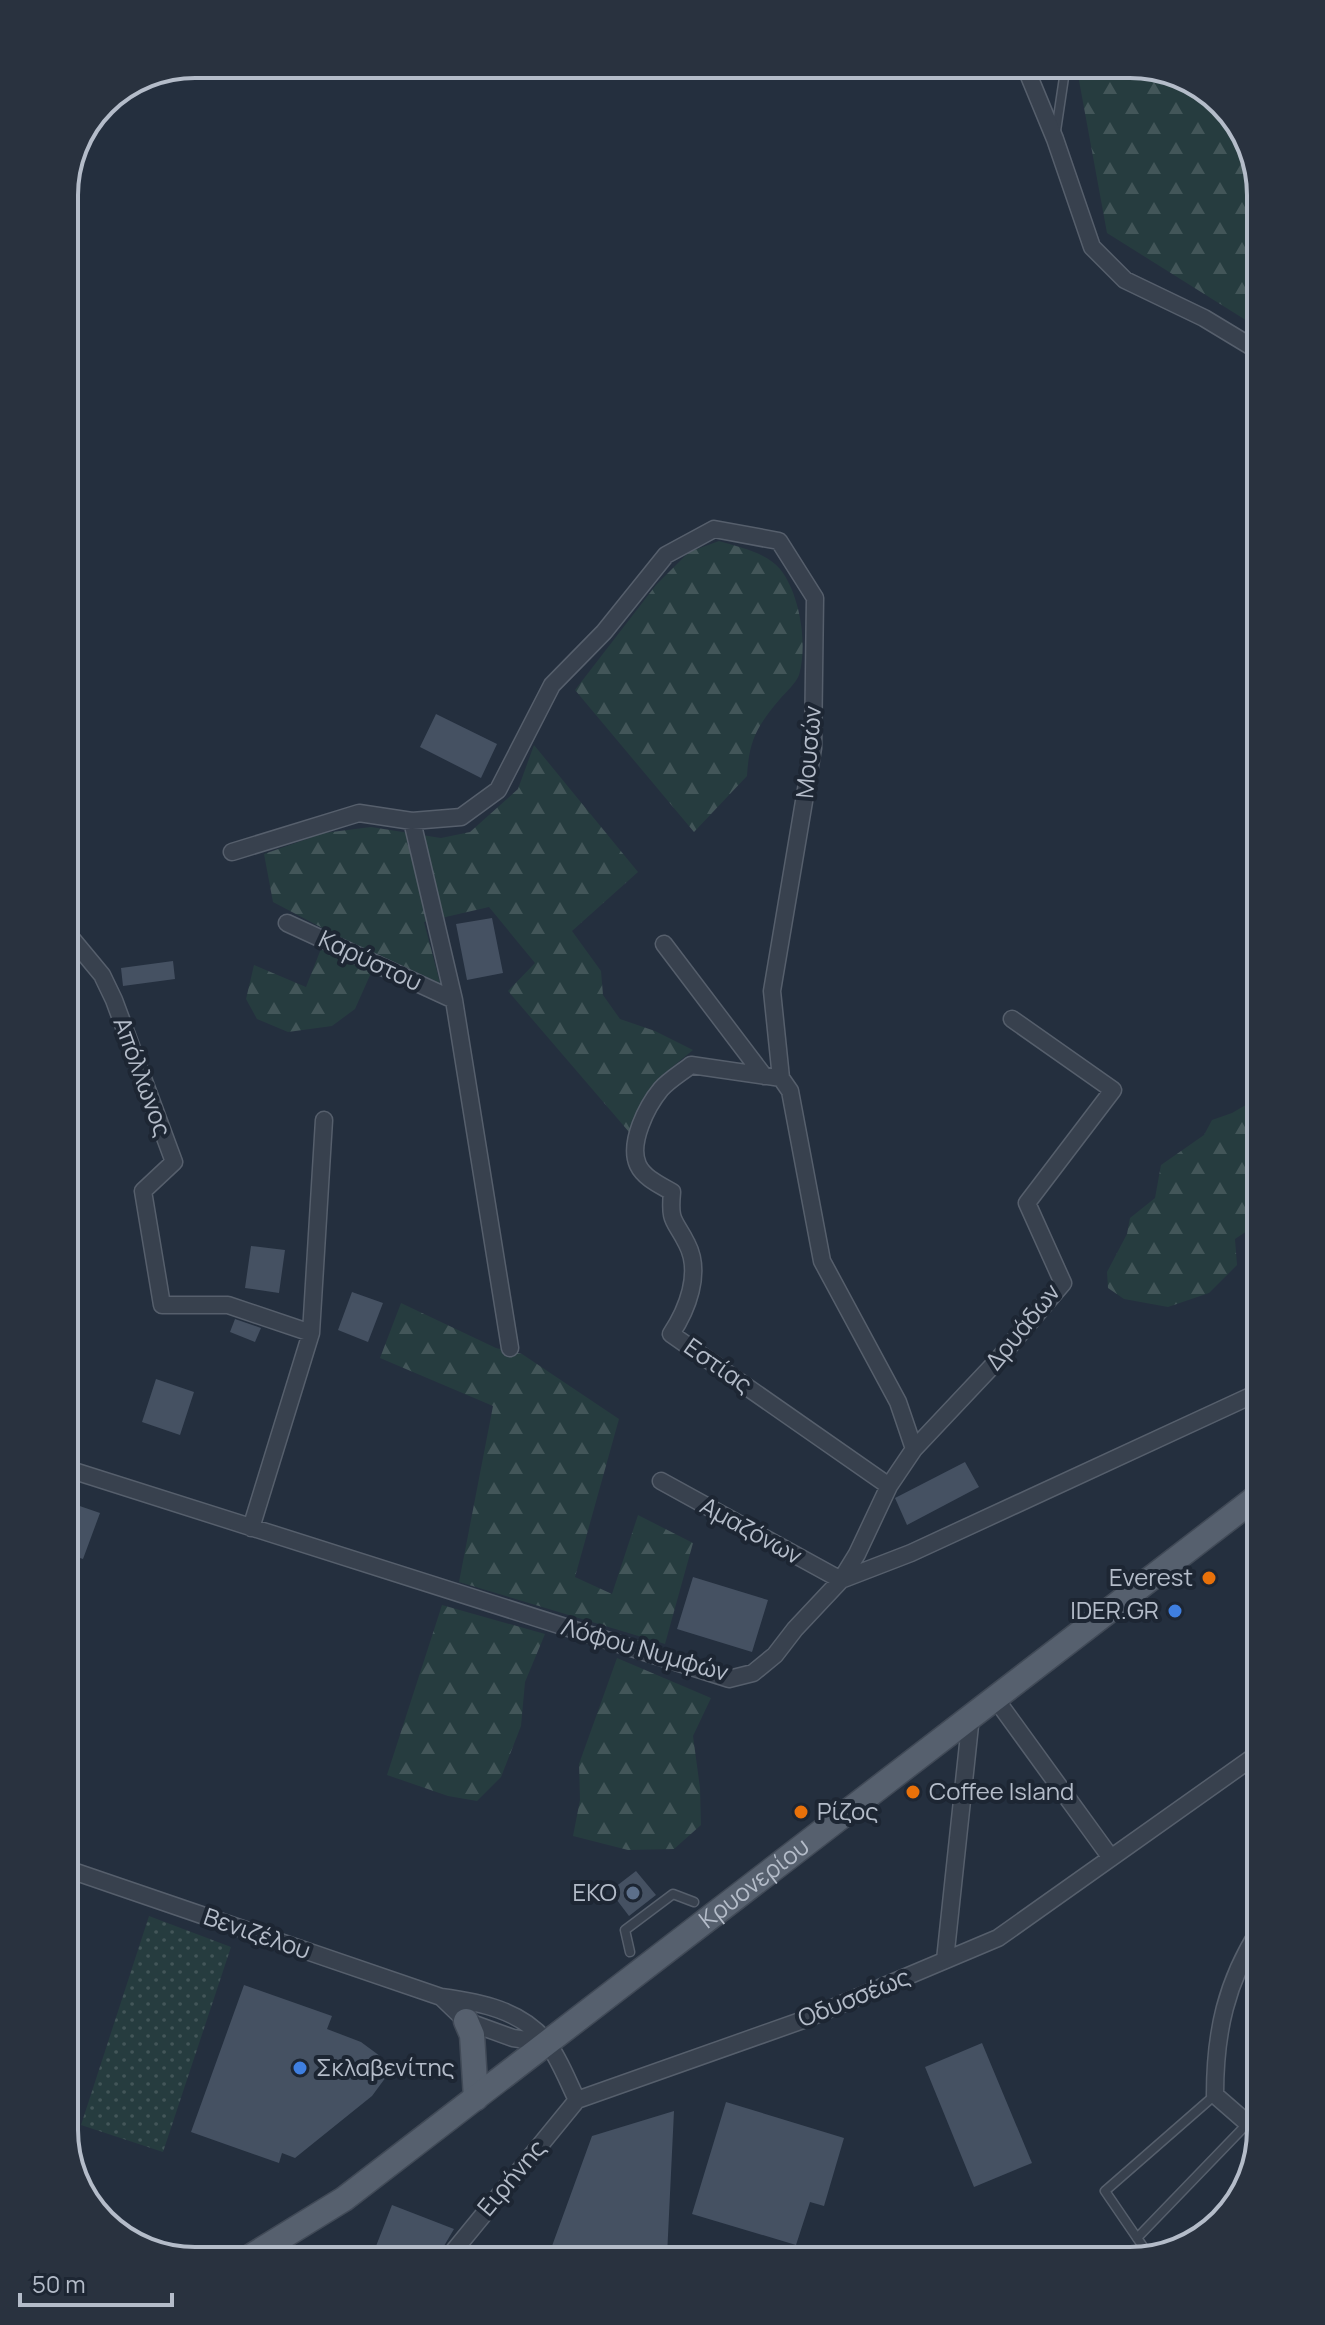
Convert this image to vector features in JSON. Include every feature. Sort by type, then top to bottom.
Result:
[{"type":"main road","name":"Κρυονερίου","points":[[266,2247],[344,2199],[1247,1504]]},
{"type":"main road","points":[[466,2021],[472,2035],[476,2098]]},
{"type":"street","points":[[1030,78],[1055,139],[1092,247],[1125,280],[1204,318],[1247,344]]},
{"type":"street","name":"Μουσών","points":[[232,852],[359,813],[412,821],[461,817],[498,790],[552,685],[604,632],[666,555],[714,529],[779,541],[815,598],[813,748],[772,991],[773,1077],[790,1091],[822,1261],[898,1402],[914,1449]]},
{"type":"street","points":[[412,821],[454,1000],[510,1348]]},
{"type":"street","name":"Καρύστου","points":[[287,923],[454,1000]]},
{"type":"street","points":[[664,944],[773,1077]]},
{"type":"street","name":"Απόλλωνος","points":[[78,946],[102,975],[114,1000],[174,1162],[143,1191],[162,1305],[228,1305],[311,1333]]},
{"type":"street","name":"Δρυάδων","points":[[841,1580],[889,1486],[914,1449],[996,1362],[1063,1283],[1027,1203],[1113,1090],[1012,1019]]},
{"type":"street","name":"Εστίας","points":[[773,1077],[691,1065],[661,1089],[642,1120],[635,1148],[638,1165],[647,1177],[672,1192],[673,1224],[687,1245],[692,1262],[686,1309],[671,1334],[889,1486]]},
{"type":"street","points":[[251,1528],[311,1333],[324,1120]]},
{"type":"street","name":"Λόφου Νυμφών","points":[[78,1472],[729,1679],[753,1673],[775,1655],[841,1580],[911,1553],[1247,1398]]},
{"type":"street","name":"Αμαζόνων","points":[[661,1481],[841,1580]]},
{"type":"street","points":[[995,1698],[1111,1858]]},
{"type":"street","points":[[945,1960],[971,1716]]},
{"type":"street","name":"Οδυσσέως","points":[[577,2100],[806,2019],[998,1938],[1247,1762]]},
{"type":"street","name":"Βενιζέλου","points":[[78,1873],[441,1997],[480,2002],[520,2019],[547,2043]]},
{"type":"street","points":[[1247,1950],[1221,2016],[1215,2053],[1215,2095],[1247,2123]]},
{"type":"street","name":"Βενιζέλου","points":[[441,1997],[466,2021],[513,2038],[547,2043]]},
{"type":"street","points":[[547,2043],[577,2100]]},
{"type":"street","name":"Ειρήνης","points":[[457,2247],[577,2100]]},
{"type":"lane","points":[[1055,139],[1064,78]]},
{"type":"lane","points":[[630,1952],[625,1930],[673,1894],[694,1902]]},
{"type":"lane","points":[[1143,2246],[1105,2191],[1215,2095]]},
{"type":"lane","points":[[1137,2238],[1247,2123]]},
{"type":"green space","points":[[1079,78],[1138,78],[1182,90],[1218,118],[1241,157],[1247,195],[1247,321],[1107,233]]},
{"type":"green space","points":[[719,541],[760,554],[774,563],[787,579],[800,620],[802,663],[796,681],[765,717],[756,734],[747,776],[694,832],[575,690],[656,585],[689,552]]},
{"type":"green space","points":[[534,745],[638,872],[572,931],[601,971],[603,995],[620,1019],[655,1031],[693,1050],[660,1077],[642,1100],[629,1132],[508,991],[535,963],[489,907],[424,922],[440,983],[379,955],[355,1009],[332,1026],[288,1032],[257,1019],[246,999],[254,965],[306,987],[328,931],[273,902],[264,854],[324,833],[371,827],[441,838],[470,832],[518,789]]},
{"type":"green space","points":[[1247,1104],[1247,1231],[1235,1239],[1237,1265],[1209,1293],[1168,1307],[1124,1299],[1108,1288],[1107,1272],[1127,1234],[1130,1218],[1155,1198],[1161,1165],[1204,1135],[1212,1120]]},
{"type":"green space","points":[[401,1303],[496,1348],[522,1354],[619,1419],[575,1577],[612,1594],[638,1515],[693,1543],[665,1644],[459,1582],[493,1406],[380,1358]]},
{"type":"green space","points":[[442,1605],[545,1634],[525,1682],[521,1726],[501,1777],[477,1801],[448,1796],[387,1775]]},
{"type":"green space","points":[[617,1658],[711,1698],[693,1736],[701,1825],[674,1849],[628,1850],[573,1836],[580,1800],[579,1764]]},
{"type":"green space","points":[[149,1916],[231,1947],[163,2152],[81,2125]]},
{"type":"building","points":[[436,714],[497,744],[481,778],[420,747]]},
{"type":"building","points":[[492,918],[503,973],[467,980],[456,924]]},
{"type":"building","points":[[173,961],[175,979],[123,986],[121,968]]},
{"type":"building","points":[[251,1246],[285,1250],[279,1293],[245,1288]]},
{"type":"building","points":[[352,1292],[383,1303],[368,1342],[338,1330]]},
{"type":"building","points":[[235,1319],[261,1328],[255,1342],[230,1332]]},
{"type":"building","points":[[156,1379],[194,1392],[180,1435],[142,1422]]},
{"type":"building","points":[[965,1462],[979,1487],[907,1525],[895,1498]]},
{"type":"building","points":[[78,1505],[100,1513],[83,1559],[78,1557]]},
{"type":"building","points":[[693,1577],[768,1600],[752,1652],[677,1629]]},
{"type":"building","name":"EKO","points":[[636,1871],[656,1895],[629,1916],[610,1891]]},
{"type":"building","name":"Σκλαβενίτης","points":[[244,1985],[332,2016],[327,2029],[361,2042],[384,2059],[386,2077],[372,2096],[295,2158],[282,2153],[279,2163],[191,2132]]},
{"type":"building","points":[[982,2043],[1032,2163],[974,2187],[925,2067]]},
{"type":"building","points":[[726,2102],[844,2138],[824,2206],[810,2202],[796,2245],[692,2214]]},
{"type":"building","points":[[674,2111],[667,2247],[552,2247],[592,2136]]},
{"type":"building","points":[[392,2205],[454,2229],[443,2247],[376,2247]]},
{"type":"place","name":"Everest","points":[[1209,1578]]},
{"type":"place","name":"IDER.GR","points":[[1175,1611]]},
{"type":"place","name":"Coffee Island","points":[[913,1792]]},
{"type":"place","name":"Ρίζος","points":[[801,1812]]},
{"type":"place","name":"EKO","points":[[633,1893]]},
{"type":"place","name":"Σκλαβενίτης","points":[[300,2068]]}]
